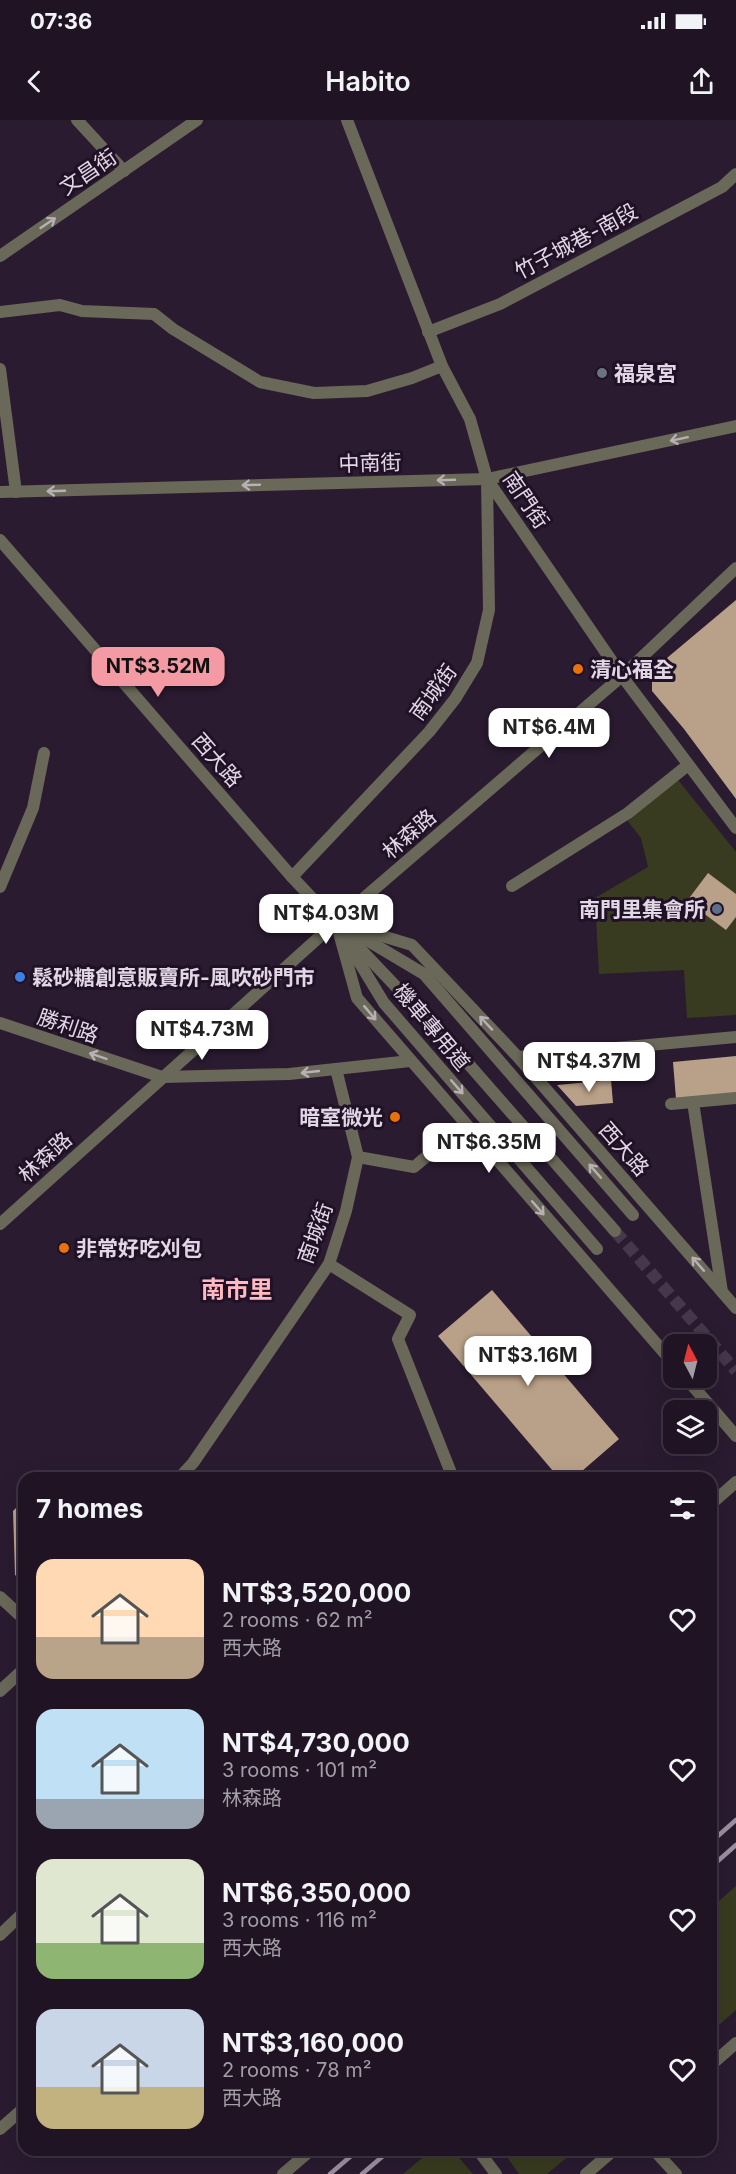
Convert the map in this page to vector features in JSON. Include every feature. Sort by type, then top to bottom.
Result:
[{"type":"street","points":[[77,120],[124,171]]},
{"type":"street","name":"文昌街","points":[[0,255],[197,120]]},
{"type":"street","name":"南門街","points":[[347,120],[442,366],[470,419],[487,479],[622,676],[736,828]]},
{"type":"street","name":"竹子城巷-南段","points":[[429,332],[510,299],[722,187],[736,174]]},
{"type":"street","points":[[0,312],[60,305],[82,311],[154,314],[173,329],[260,382],[314,393],[366,391],[412,378],[442,366]]},
{"type":"street","points":[[0,369],[16,492]]},
{"type":"street","name":"中南街","points":[[0,492],[487,479],[736,426]]},
{"type":"street","name":"南城街","points":[[292,877],[429,732],[455,699],[477,663],[489,610],[487,479]]},
{"type":"street","name":"西大路","points":[[0,540],[292,877],[458,1052],[615,1231]]},
{"type":"street","name":"林森路","points":[[0,1224],[336,922],[622,676],[736,568]]},
{"type":"street","points":[[0,887],[33,808],[44,753]]},
{"type":"street","points":[[512,886],[627,813],[688,765]]},
{"type":"street","name":"西大路","points":[[336,922],[412,945],[518,1057],[736,1308]]},
{"type":"street","name":"西大路","points":[[336,922],[357,998],[663,1351]]},
{"type":"street","name":"機車專用道","points":[[336,922],[424,974],[633,1215]]},
{"type":"street","name":"機車專用道","points":[[336,922],[384,1003],[597,1249]]},
{"type":"street","name":"勝利路","points":[[0,1023],[162,1077],[289,1074],[410,1061]]},
{"type":"street","points":[[518,1057],[736,1037]]},
{"type":"street","name":"南城街","points":[[184,1472],[193,1463],[329,1264],[346,1211],[358,1158],[336,1069]]},
{"type":"street","points":[[671,1104],[736,1098]]},
{"type":"street","points":[[693,1102],[722,1292]]},
{"type":"street","points":[[358,1158],[414,1167],[465,1124]]},
{"type":"street","points":[[329,1264],[410,1315],[398,1339],[451,1472]]},
{"type":"street","points":[[695,1388],[736,1436]]},
{"type":"street","points":[[717,1499],[736,1482]]},
{"type":"street","points":[[0,1597],[18,1614]]},
{"type":"street","points":[[0,1691],[18,1674]]},
{"type":"street","points":[[0,1935],[18,1918]]},
{"type":"street","points":[[717,2060],[736,2043]]},
{"type":"street","points":[[0,2128],[18,2113]]},
{"type":"street","points":[[283,2174],[304,2156]]},
{"type":"street","points":[[482,2156],[496,2174]]},
{"type":"street","points":[[586,2174],[607,2156]]},
{"type":"street","points":[[660,2156],[676,2174]]},
{"type":"green space","points":[[678,780],[736,852],[736,1015],[687,1018],[684,970],[599,974],[595,898],[648,867],[641,838],[627,820]]},
{"type":"green space","points":[[736,1886],[736,2010],[717,2027],[717,1903]]},
{"type":"green space","points":[[425,2156],[457,2156],[473,2174],[403,2174]]},
{"type":"green space","points":[[506,2156],[569,2156],[547,2174],[519,2174]]},
{"type":"building","points":[[736,600],[736,799],[684,729],[652,691],[652,677],[661,663]]},
{"type":"building","name":"南門里集會所","points":[[708,873],[736,894],[736,917],[726,930],[687,901]]},
{"type":"building","points":[[736,1056],[736,1094],[676,1099],[673,1062]]},
{"type":"building","points":[[611,1080],[613,1103],[576,1106],[557,1085]]},
{"type":"building","points":[[492,1290],[619,1439],[581,1472],[554,1472],[438,1336]]},
{"type":"building","points":[[18,1506],[18,1577],[15,1575],[13,1511]]},
{"type":"tunnel","points":[[615,1231],[736,1371]]},
{"type":"railway","points":[[717,1837],[736,1820]]},
{"type":"railway","points":[[717,1862],[736,1845]]},
{"type":"railway","points":[[330,2174],[351,2156]]},
{"type":"railway","points":[[362,2174],[383,2156]]},
{"type":"place","name":"福泉宮","points":[[602,373]]},
{"type":"place","name":"清心福全","points":[[578,669]]},
{"type":"place","name":"南門里集會所","points":[[717,909]]},
{"type":"place","name":"鬆砂糖創意販賣所-風吹砂門市","points":[[20,977]]},
{"type":"place","name":"暗室微光","points":[[395,1117]]},
{"type":"place","name":"非常好吃刈包","points":[[64,1248]]},
{"type":"district","name":"南市里","points":[[237,1289]]}]
